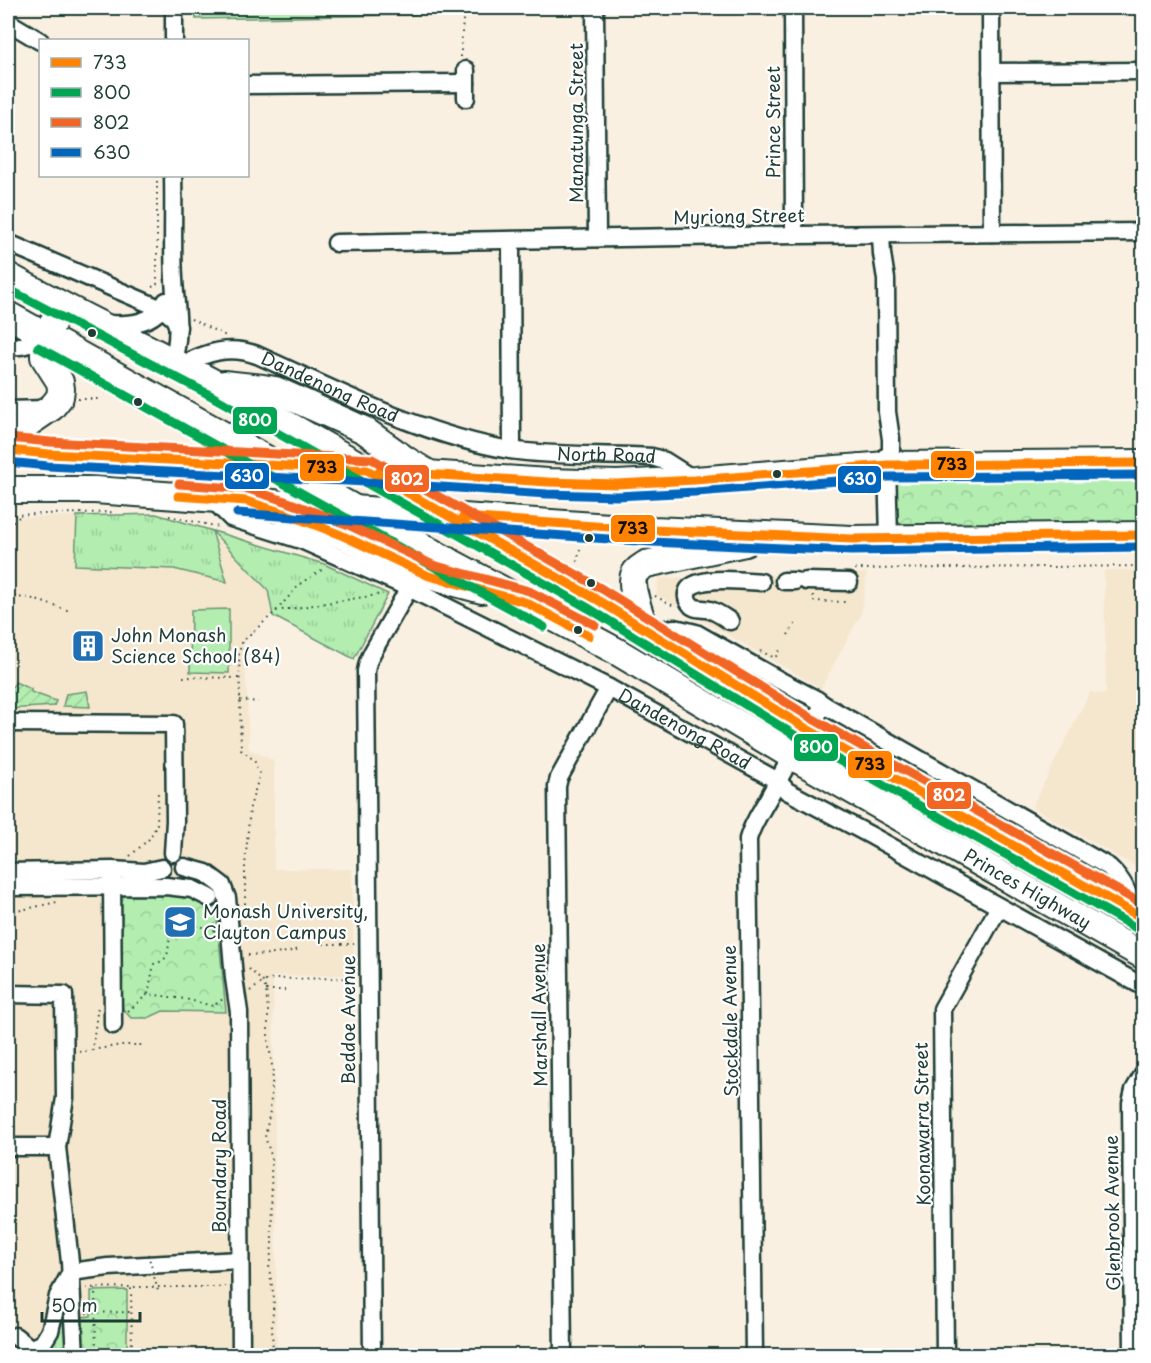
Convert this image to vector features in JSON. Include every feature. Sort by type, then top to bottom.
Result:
[{"type":"highway","points":[[8,276],[177,363]]},
{"type":"highway","points":[[8,437],[59,400],[62,389],[44,357],[44,336],[64,306]]},
{"type":"highway","points":[[8,315],[525,602]]},
{"type":"highway","name":"Princes Highway","points":[[177,363],[596,599],[807,729],[1137,916]]},
{"type":"highway","points":[[214,383],[275,390],[364,430],[430,474]]},
{"type":"highway","name":"North Road","points":[[8,450],[617,484],[887,465],[1143,463]]},
{"type":"highway","points":[[8,490],[95,490],[653,530],[852,538],[1143,535]]},
{"type":"highway","points":[[246,501],[313,523],[429,576],[525,602]]},
{"type":"highway","points":[[647,630],[639,610],[633,583],[636,570],[646,564],[780,535]]},
{"type":"highway","name":"Princes Highway","points":[[525,602],[644,667],[792,756],[1143,956]]},
{"type":"street","points":[[174,8],[174,39]]},
{"type":"street","name":"Manatunga Street","points":[[595,8],[597,238]]},
{"type":"street","name":"Prince Street","points":[[793,8],[794,235]]},
{"type":"street","points":[[991,8],[992,234]]},
{"type":"street","points":[[8,22],[39,40]]},
{"type":"street","points":[[991,72],[1143,71]]},
{"type":"street","points":[[249,85],[466,84]]},
{"type":"street","points":[[174,177],[174,277],[166,302],[172,316],[177,363]]},
{"type":"street","name":"Myriong Street","points":[[336,243],[1143,232]]},
{"type":"street","points":[[886,235],[890,254],[886,279],[887,412],[883,450],[887,465],[889,538]]},
{"type":"street","points":[[511,241],[512,450]]},
{"type":"street","points":[[8,243],[133,296],[172,316]]},
{"type":"street","points":[[101,324],[141,322],[152,317],[172,316]]},
{"type":"street","points":[[8,345],[24,346],[44,336]]},
{"type":"street","name":"Dandenong Road","points":[[177,363],[220,351],[245,351],[405,420],[450,435],[512,450]]},
{"type":"street","points":[[8,410],[49,409]]},
{"type":"street","name":"North Road","points":[[512,450],[553,454],[652,457],[665,461],[695,480]]},
{"type":"street","name":"Dandenong Road","points":[[212,499],[236,521],[301,540],[409,588],[609,688],[778,782],[787,791],[1143,987]]},
{"type":"street","points":[[730,621],[715,612],[694,608],[690,605],[687,599],[689,588],[693,585],[718,590],[743,588],[849,575]]},
{"type":"street","name":"Beddoe Avenue","points":[[372,1356],[366,671],[372,653],[409,588]]},
{"type":"street","points":[[647,630],[675,628],[696,633],[1109,867],[1131,899],[1137,916]]},
{"type":"street","name":"Marshall Avenue","points":[[563,1356],[557,786],[559,778],[609,688]]},
{"type":"street","name":"Stockdale Avenue","points":[[754,1356],[748,839],[752,827],[807,729],[824,705]]},
{"type":"street","points":[[8,723],[174,724],[173,853]]},
{"type":"street","points":[[173,853],[184,860],[181,873],[174,876],[166,874],[162,868],[164,857],[173,853]]},
{"type":"street","name":"Boundary Road","points":[[184,867],[206,873],[222,885],[226,898],[239,1012],[241,1356]]},
{"type":"street","points":[[8,887],[112,879],[162,868]]},
{"type":"street","points":[[8,872],[112,879],[192,889],[210,898]]},
{"type":"street","points":[[112,879],[112,1019]]},
{"type":"street","name":"Koonawarra Street","points":[[945,1356],[941,1013],[947,997],[999,907]]},
{"type":"street","points":[[8,994],[64,994],[65,1098],[57,1147],[71,1280],[75,1356]]},
{"type":"street","name":"Glenbrook Avenue","points":[[1133,1356],[1131,1103],[1139,1093],[1143,1073]]},
{"type":"street","points":[[8,1147],[57,1147]]},
{"type":"street","points":[[15,1336],[30,1352],[42,1344],[50,1331],[58,1296],[71,1280],[108,1267],[240,1260]]},
{"type":"path","points":[[210,8],[213,11],[224,13],[273,8]]},
{"type":"path","points":[[282,8],[327,10],[355,8]]},
{"type":"path","points":[[426,8],[458,8]]},
{"type":"path","points":[[464,8],[461,46],[466,84]]},
{"type":"path","points":[[133,296],[157,285],[157,177]]},
{"type":"path","points":[[172,316],[227,336]]},
{"type":"path","points":[[8,515],[119,512]]},
{"type":"path","points":[[8,525],[23,514]]},
{"type":"path","points":[[165,515],[218,527]]},
{"type":"path","points":[[577,562],[580,549]]},
{"type":"path","points":[[244,920],[250,807],[260,774],[254,760],[241,750],[239,653],[242,642],[301,584],[330,564]]},
{"type":"path","points":[[849,575],[1143,566]]},
{"type":"path","points":[[276,611],[391,592]]},
{"type":"path","points":[[8,597],[30,598],[70,611]]},
{"type":"path","points":[[813,601],[846,602]]},
{"type":"path","points":[[789,635],[795,624]]},
{"type":"path","points":[[759,654],[760,651],[774,658],[780,650]]},
{"type":"path","points":[[183,677],[239,678]]},
{"type":"path","points":[[240,700],[258,702]]},
{"type":"path","points":[[127,858],[149,839],[157,825],[158,792],[163,787],[165,776],[175,776]]},
{"type":"path","points":[[92,1050],[96,1012],[112,1019],[125,1014],[148,994],[154,964],[168,955],[172,933],[176,929],[186,925],[197,925],[221,932]]},
{"type":"path","points":[[323,944],[357,944]]},
{"type":"path","points":[[244,955],[276,954],[301,949]]},
{"type":"path","points":[[246,965],[263,982],[266,990],[268,1039],[273,1072],[265,1137],[271,1155],[272,1246],[268,1269],[274,1298],[273,1356]]},
{"type":"path","points":[[272,979],[357,978]]},
{"type":"path","points":[[266,990],[285,990]]},
{"type":"path","points":[[148,994],[185,999],[213,1006],[227,995]]},
{"type":"path","points":[[64,1053],[122,1045],[142,1045]]},
{"type":"path","points":[[148,1254],[158,1291]]},
{"type":"path","points":[[71,1280],[95,1288],[240,1288]]},
{"type":"path","points":[[131,1287],[132,1356]]},
{"type":"path","points":[[95,1288],[96,1356]]},
{"type":"path","points":[[96,1313],[131,1312]]},
{"type":"shaded area","name":"Monash University, Clayton Campus","points":[[134,514],[175,519],[208,529],[268,589],[273,616],[268,616],[243,643],[249,749],[274,761],[274,869],[352,869],[354,975],[273,976],[277,1355],[8,1355],[8,518]]},
{"type":"shaded area","points":[[1104,570],[1143,570],[1143,871],[1032,807],[1090,692],[1106,694]]},
{"type":"shaded area","points":[[867,573],[861,614],[821,688],[656,594],[659,578]]},
{"type":"green space","points":[[196,8],[495,8],[495,13],[196,19]]},
{"type":"green space","points":[[1143,478],[1143,522],[903,524],[895,520],[895,483],[898,479]]},
{"type":"green space","points":[[156,514],[324,564],[388,594],[354,659],[273,616],[268,590],[212,531],[227,582],[174,569],[75,565],[77,516]]},
{"type":"green space","points":[[229,609],[229,673],[190,672],[191,610]]},
{"type":"green space","points":[[15,682],[31,689],[31,692],[56,701],[54,706],[8,709],[8,689]]},
{"type":"green space","points":[[87,691],[90,707],[63,706],[66,694]]},
{"type":"green space","points":[[121,893],[184,895],[207,900],[215,908],[226,1012],[163,1011],[148,1018],[131,1018],[123,1009],[120,1000],[118,897]]},
{"type":"green space","points":[[127,1290],[127,1355],[83,1355],[82,1317],[91,1316],[91,1291]]},
{"type":"green space","points":[[65,1301],[69,1355],[46,1355],[47,1346]]},
{"type":"transit line","name":"800","points":[[8,289],[208,394],[590,609],[801,739],[1138,929]]},
{"type":"transit line","name":"800","points":[[38,347],[544,627]]},
{"type":"transit line","name":"802","points":[[9,438],[372,459],[602,589],[813,719],[1144,905]]},
{"type":"transit line","name":"733","points":[[8,450],[367,470],[596,599],[807,729],[1144,919]]},
{"type":"transit line","name":"630","points":[[8,462],[547,494],[617,496],[888,477],[1144,475]]},
{"type":"transit line","name":"733","points":[[379,471],[617,484],[887,465],[1144,463]]},
{"type":"transit line","name":"802","points":[[179,484],[248,489],[288,502],[346,524],[433,565],[529,591],[595,625]]},
{"type":"transit line","name":"733","points":[[178,496],[246,501],[284,513],[341,535],[429,576],[525,602],[589,636]]},
{"type":"transit line","name":"630","points":[[237,513],[652,542],[851,551],[1144,547]]},
{"type":"transit line","name":"733","points":[[463,517],[653,530],[852,539],[1144,535]]},
{"type":"place","name":"John Monash Science School (84)","points":[[88,646]]},
{"type":"place","name":"Monash University, Clayton Campus","points":[[180,922]]}]
